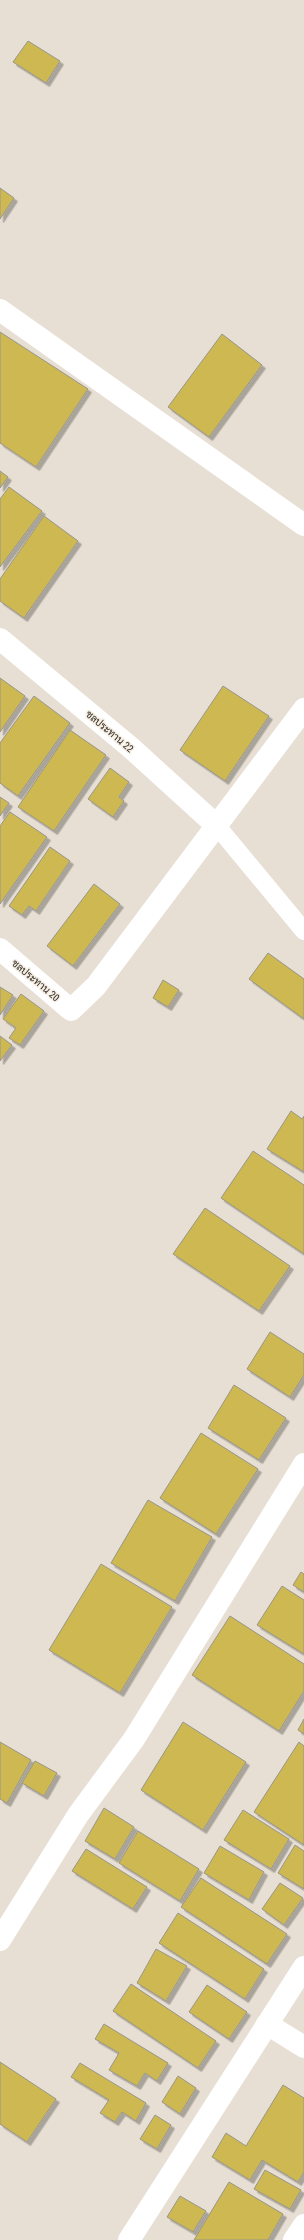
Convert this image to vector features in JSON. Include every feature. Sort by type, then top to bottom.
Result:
[{"type":"street","points":[[0,310],[304,526]]},
{"type":"street","name":"ชลประทาน 22","points":[[0,639],[130,746],[217,826]]},
{"type":"street","points":[[217,826],[304,709]]},
{"type":"street","name":"ชลประทาน 20","points":[[0,949],[71,1010],[96,986],[217,826]]},
{"type":"street","points":[[0,1940],[78,1815],[134,1739],[304,1464]]},
{"type":"street","points":[[129,2240],[304,1967]]},
{"type":"street","points":[[267,2024],[304,2047]]},
{"type":"street","points":[[294,2240],[304,2225]]},
{"type":"lane","points":[[217,826],[304,931]]},
{"type":"building","points":[[28,41],[60,61],[46,83],[13,62]]},
{"type":"building","points":[[0,188],[14,198],[0,219]]},
{"type":"building","points":[[0,332],[88,389],[36,467],[0,443]]},
{"type":"building","points":[[222,334],[262,365],[209,437],[168,407]]},
{"type":"building","points":[[0,471],[8,477],[0,488]]},
{"type":"building","points":[[9,487],[42,511],[0,567],[0,499]]},
{"type":"building","points":[[44,516],[78,541],[24,618],[0,601],[0,579]]},
{"type":"building","points":[[0,678],[25,696],[0,732]]},
{"type":"building","points":[[223,686],[269,716],[225,781],[180,750]]},
{"type":"building","points":[[34,696],[70,723],[18,796],[0,783],[0,743]]},
{"type":"building","points":[[70,730],[106,755],[54,831],[18,807]]},
{"type":"building","points":[[110,768],[129,782],[119,797],[124,801],[113,817],[88,799]]},
{"type":"building","points":[[0,797],[9,803],[0,816]]},
{"type":"building","points":[[10,812],[47,837],[0,904],[0,826]]},
{"type":"building","points":[[50,847],[70,861],[36,911],[29,906],[22,915],[9,906]]},
{"type":"building","points":[[94,884],[120,904],[73,966],[47,946]]},
{"type":"building","points":[[268,953],[304,979],[304,1019],[249,979]]},
{"type":"building","points":[[163,980],[179,990],[168,1007],[153,998]]},
{"type":"building","points":[[0,987],[13,995],[0,1015]]},
{"type":"building","points":[[21,994],[44,1011],[20,1045],[9,1038],[16,1028],[3,1019]]},
{"type":"building","points":[[0,1036],[12,1045],[0,1061]]},
{"type":"building","points":[[291,1111],[302,1119],[304,1116],[304,1172],[267,1149]]},
{"type":"building","points":[[253,1151],[304,1185],[304,1254],[221,1198]]},
{"type":"building","points":[[205,1208],[290,1266],[259,1311],[173,1254]]},
{"type":"building","points":[[270,1332],[304,1354],[304,1375],[290,1397],[247,1369]]},
{"type":"building","points":[[234,1385],[286,1418],[259,1460],[208,1428]]},
{"type":"building","points":[[201,1433],[258,1469],[216,1534],[160,1498]]},
{"type":"building","points":[[148,1500],[212,1537],[175,1601],[111,1563]]},
{"type":"building","points":[[101,1564],[172,1607],[120,1693],[49,1650]]},
{"type":"building","points":[[301,1572],[304,1574],[304,1592],[293,1585]]},
{"type":"building","points":[[282,1586],[304,1600],[304,1654],[257,1625]]},
{"type":"building","points":[[230,1616],[304,1664],[304,1691],[279,1731],[192,1675]]},
{"type":"building","points":[[304,1719],[304,1734],[298,1730]]},
{"type":"building","points":[[183,1722],[246,1762],[203,1830],[141,1790]]},
{"type":"building","points":[[0,1742],[31,1760],[7,1803],[0,1799]]},
{"type":"building","points":[[299,1742],[304,1746],[304,1845],[254,1812]]},
{"type":"building","points":[[35,1761],[57,1773],[44,1796],[22,1783]]},
{"type":"building","points":[[104,1808],[134,1827],[115,1859],[85,1841]]},
{"type":"building","points":[[243,1810],[289,1839],[271,1869],[224,1840]]},
{"type":"building","points":[[138,1831],[199,1869],[180,1901],[119,1863]]},
{"type":"building","points":[[295,1845],[304,1851],[304,1889],[278,1873]]},
{"type":"building","points":[[220,1846],[264,1872],[249,1900],[204,1873]]},
{"type":"building","points":[[86,1849],[147,1887],[133,1909],[72,1871]]},
{"type":"building","points":[[201,1878],[287,1934],[267,1964],[181,1907]]},
{"type":"building","points":[[280,1883],[303,1898],[284,1925],[262,1909]]},
{"type":"building","points":[[178,1913],[264,1969],[245,1999],[159,1943]]},
{"type":"building","points":[[156,1949],[187,1966],[166,2001],[137,1983]]},
{"type":"building","points":[[131,1984],[216,2041],[198,2068],[113,2011]]},
{"type":"building","points":[[207,1985],[247,2012],[229,2039],[189,2012]]},
{"type":"building","points":[[104,2024],[168,2063],[157,2081],[145,2073],[137,2086],[109,2070],[119,2053],[95,2039]]},
{"type":"building","points":[[0,2062],[56,2099],[27,2142],[0,2124]]},
{"type":"building","points":[[80,2063],[146,2103],[136,2121],[122,2112],[115,2122],[100,2113],[109,2100],[71,2077]]},
{"type":"building","points":[[178,2076],[196,2088],[180,2114],[162,2102]]},
{"type":"building","points":[[283,2085],[304,2098],[304,2172],[298,2182],[262,2160],[250,2180],[212,2157],[226,2133],[246,2146]]},
{"type":"building","points":[[155,2115],[171,2125],[157,2149],[140,2139]]},
{"type":"building","points":[[265,2170],[301,2190],[290,2209],[254,2189]]},
{"type":"building","points":[[229,2182],[283,2214],[268,2240],[194,2240]]},
{"type":"building","points":[[180,2196],[206,2211],[193,2232],[167,2217]]}]
